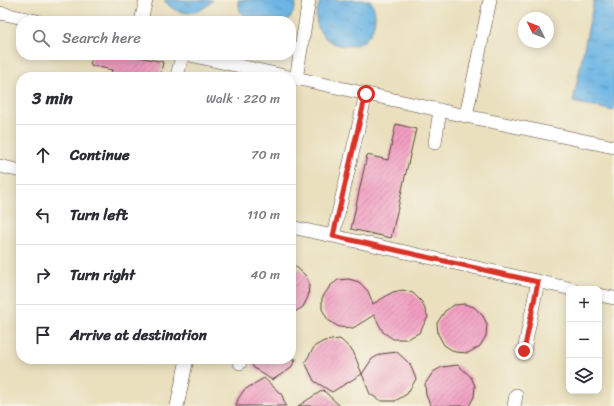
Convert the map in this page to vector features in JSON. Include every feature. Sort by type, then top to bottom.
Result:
[{"type":"lane","points":[[142,16],[146,0]]},
{"type":"lane","points":[[293,72],[310,0]]},
{"type":"lane","points":[[466,116],[490,0]]},
{"type":"lane","points":[[0,13],[16,16]]},
{"type":"lane","points":[[177,72],[181,60]]},
{"type":"lane","points":[[208,60],[250,72]]},
{"type":"lane","points":[[296,79],[614,147]]},
{"type":"lane","points":[[333,236],[366,94]]},
{"type":"lane","points":[[435,142],[440,110]]},
{"type":"lane","points":[[0,166],[16,169]]},
{"type":"lane","points":[[296,228],[566,288]]},
{"type":"lane","points":[[524,351],[538,282]]},
{"type":"lane","points":[[602,296],[614,298]]},
{"type":"lane","points":[[177,406],[186,364]]},
{"type":"water","points":[[164,0],[213,0],[202,9],[188,13],[175,10]]},
{"type":"water","points":[[238,0],[296,0],[294,11],[291,16],[244,16],[240,11]]},
{"type":"water","points":[[321,0],[370,0],[375,12],[375,18],[368,37],[359,44],[347,46],[336,44],[325,38],[318,28],[316,15]]},
{"type":"water","points":[[594,0],[614,0],[614,111],[573,102]]},
{"type":"building","points":[[91,60],[154,60],[163,62],[161,72],[112,72],[112,70],[90,65]]},
{"type":"building","points":[[396,124],[416,129],[391,238],[351,229],[367,155],[388,160]]},
{"type":"building","points":[[296,267],[306,276],[309,285],[308,297],[303,307],[296,311]]},
{"type":"building","points":[[349,279],[359,282],[368,291],[373,304],[393,292],[403,290],[413,293],[422,302],[428,317],[419,333],[407,339],[393,339],[383,332],[374,315],[353,328],[339,327],[328,320],[322,309],[322,298],[330,286],[338,280]]},
{"type":"building","points":[[464,304],[474,307],[483,316],[487,324],[486,336],[480,346],[468,353],[455,352],[444,345],[438,334],[437,323],[445,311],[454,305]]},
{"type":"building","points":[[340,339],[353,351],[362,374],[332,392],[314,381],[305,362],[315,346],[324,341]]},
{"type":"building","points":[[397,352],[410,364],[416,379],[407,394],[395,401],[381,401],[370,394],[362,374],[372,359],[381,354]]},
{"type":"building","points":[[252,364],[293,364],[290,369],[272,380],[254,368]]},
{"type":"building","points":[[458,365],[471,377],[475,386],[474,397],[469,406],[431,406],[426,395],[425,384],[433,372],[442,367]]},
{"type":"building","points":[[264,378],[282,395],[286,406],[236,406],[238,399],[244,390]]},
{"type":"building","points":[[323,390],[340,406],[298,406]]},
{"type":"route","points":[[366,94],[333,236],[538,282],[524,351]]}]
